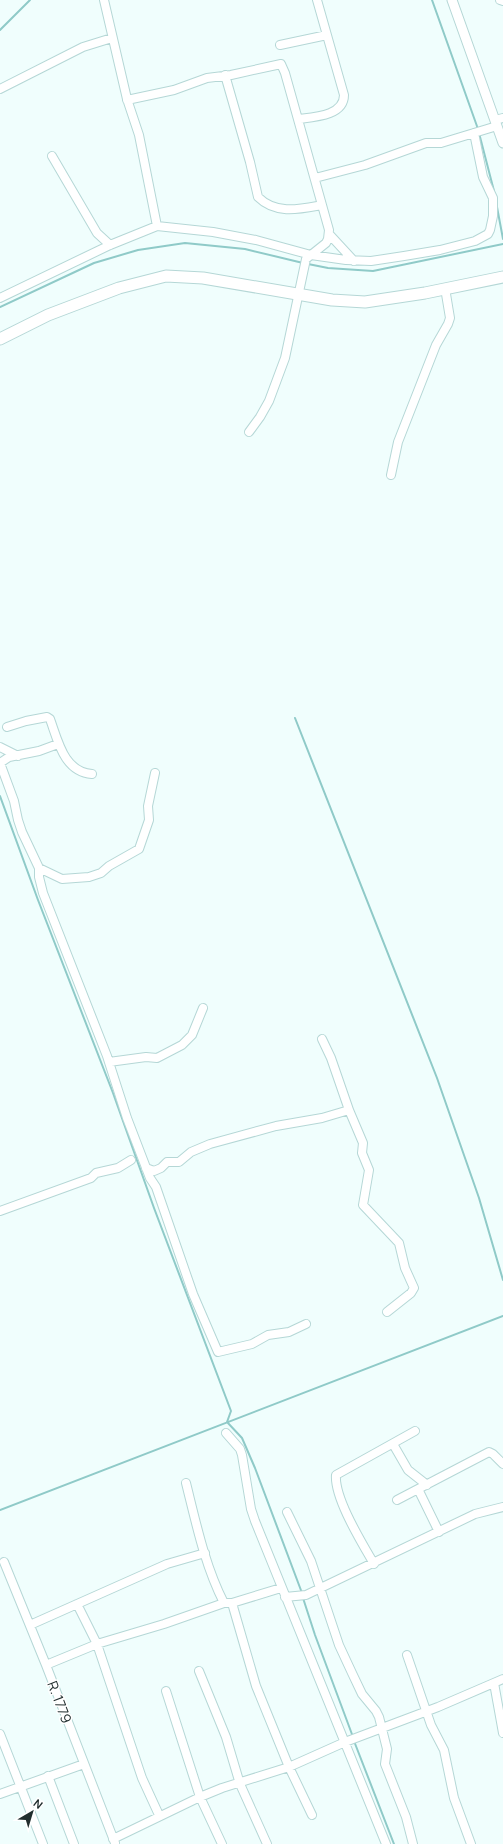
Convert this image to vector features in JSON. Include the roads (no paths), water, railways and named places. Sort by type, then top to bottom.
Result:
[{"type":"main road","points":[[0,339],[48,315],[119,288],[166,276],[203,278],[332,300],[365,302],[503,277]]},
{"type":"street","points":[[104,0],[127,100],[139,134],[157,226]]},
{"type":"street","points":[[298,119],[332,112],[344,101],[344,95],[317,0]]},
{"type":"street","points":[[452,0],[498,121],[503,143]]},
{"type":"street","points":[[280,45],[327,35]]},
{"type":"street","points":[[0,89],[83,47],[112,38]]},
{"type":"street","points":[[127,100],[174,90],[207,78],[231,75],[281,64],[315,178],[329,234],[354,261]]},
{"type":"street","points":[[225,75],[250,162],[258,197],[283,210],[297,210],[322,205]]},
{"type":"street","points":[[315,178],[380,161],[426,143],[440,143],[478,132],[498,121]]},
{"type":"street","points":[[0,298],[110,245],[157,226],[213,232],[256,240],[309,257],[354,261],[371,261],[440,250],[475,241],[488,234],[492,223],[493,198],[483,177],[478,132]]},
{"type":"street","points":[[52,156],[97,233],[110,245]]},
{"type":"street","points":[[249,432],[269,402],[285,358],[309,257],[326,242],[329,234]]},
{"type":"street","points":[[391,475],[398,442],[436,344],[450,318],[445,288]]},
{"type":"street","points":[[7,727],[26,721],[47,717],[50,719],[58,744],[74,767],[84,773],[92,774]]},
{"type":"street","points":[[58,744],[39,751],[9,757],[0,763],[14,801],[22,832],[39,868],[39,877],[43,893],[109,1062],[126,1118],[150,1178],[156,1188],[198,1308],[218,1352],[252,1344],[268,1335],[289,1332],[306,1324]]},
{"type":"street","points":[[0,747],[19,756]]},
{"type":"street","points":[[39,868],[62,879],[89,877],[101,873],[109,866],[140,848],[149,820],[148,806],[155,772]]},
{"type":"street","points":[[109,1062],[146,1057],[157,1058],[182,1045],[192,1035],[203,1008]]},
{"type":"street","points":[[322,1039],[331,1058],[348,1110],[363,1143],[362,1153],[369,1170],[364,1205],[399,1243],[405,1268],[414,1288],[411,1293],[387,1312]]},
{"type":"street","points":[[146,1168],[154,1171],[161,1168],[167,1162],[179,1162],[192,1152],[210,1144],[276,1126],[322,1118],[348,1110]]},
{"type":"street","points":[[0,1210],[91,1178],[96,1173],[118,1168],[131,1160]]},
{"type":"street","points":[[374,1564],[348,1516],[336,1484],[336,1475],[415,1431]]},
{"type":"street","points":[[226,1433],[240,1449],[251,1509],[281,1588],[351,1740],[386,1844]]},
{"type":"street","points":[[393,1444],[408,1470],[426,1484]]},
{"type":"street","points":[[397,1500],[489,1452],[503,1464]]},
{"type":"street","points":[[186,1483],[205,1553],[218,1591],[228,1603],[256,1686],[289,1767],[312,1815]]},
{"type":"street","points":[[418,1489],[439,1532]]},
{"type":"street","points":[[285,1597],[304,1595],[374,1564],[475,1514],[503,1507]]},
{"type":"street","points":[[287,1512],[310,1561],[339,1645],[358,1686],[376,1711],[387,1749],[385,1764],[406,1817],[413,1844]]},
{"type":"street","points":[[30,1626],[166,1564],[205,1553]]},
{"type":"street","name":"R. 1779","points":[[4,1562],[46,1665],[114,1841]]},
{"type":"street","points":[[46,1665],[97,1644],[281,1588]]},
{"type":"street","points":[[77,1604],[97,1644],[142,1778],[159,1815]]},
{"type":"street","points":[[407,1655],[426,1711],[443,1749],[454,1798],[471,1844]]},
{"type":"street","points":[[199,1672],[226,1737],[240,1784],[267,1844]]},
{"type":"street","points":[[114,1841],[159,1815],[200,1796],[289,1767],[351,1740],[503,1679]]},
{"type":"street","points":[[494,1683],[503,1733]]},
{"type":"street","points":[[166,1691],[200,1796],[222,1844]]},
{"type":"street","points":[[0,1734],[22,1786],[43,1844]]},
{"type":"street","points":[[0,1794],[84,1764]]},
{"type":"street","points":[[48,1776],[74,1844]]},
{"type":"waterway","points":[[0,30],[30,0]]},
{"type":"waterway","points":[[432,0],[478,129]]},
{"type":"waterway","points":[[479,133],[494,191]]},
{"type":"waterway","points":[[497,207],[503,239]]},
{"type":"waterway","points":[[0,307],[94,263],[138,250],[185,243],[245,249],[303,263]]},
{"type":"waterway","points":[[308,264],[328,268],[373,271],[503,244]]},
{"type":"waterway","points":[[295,718],[437,1078],[479,1198],[503,1280]]},
{"type":"waterway","points":[[0,796],[38,900],[113,1093],[154,1208],[231,1411],[227,1422],[242,1438],[255,1468],[302,1593]]},
{"type":"waterway","points":[[0,1510],[503,1316]]},
{"type":"waterway","points":[[303,1598],[315,1635],[353,1737]]},
{"type":"waterway","points":[[354,1741],[394,1844]]}]
